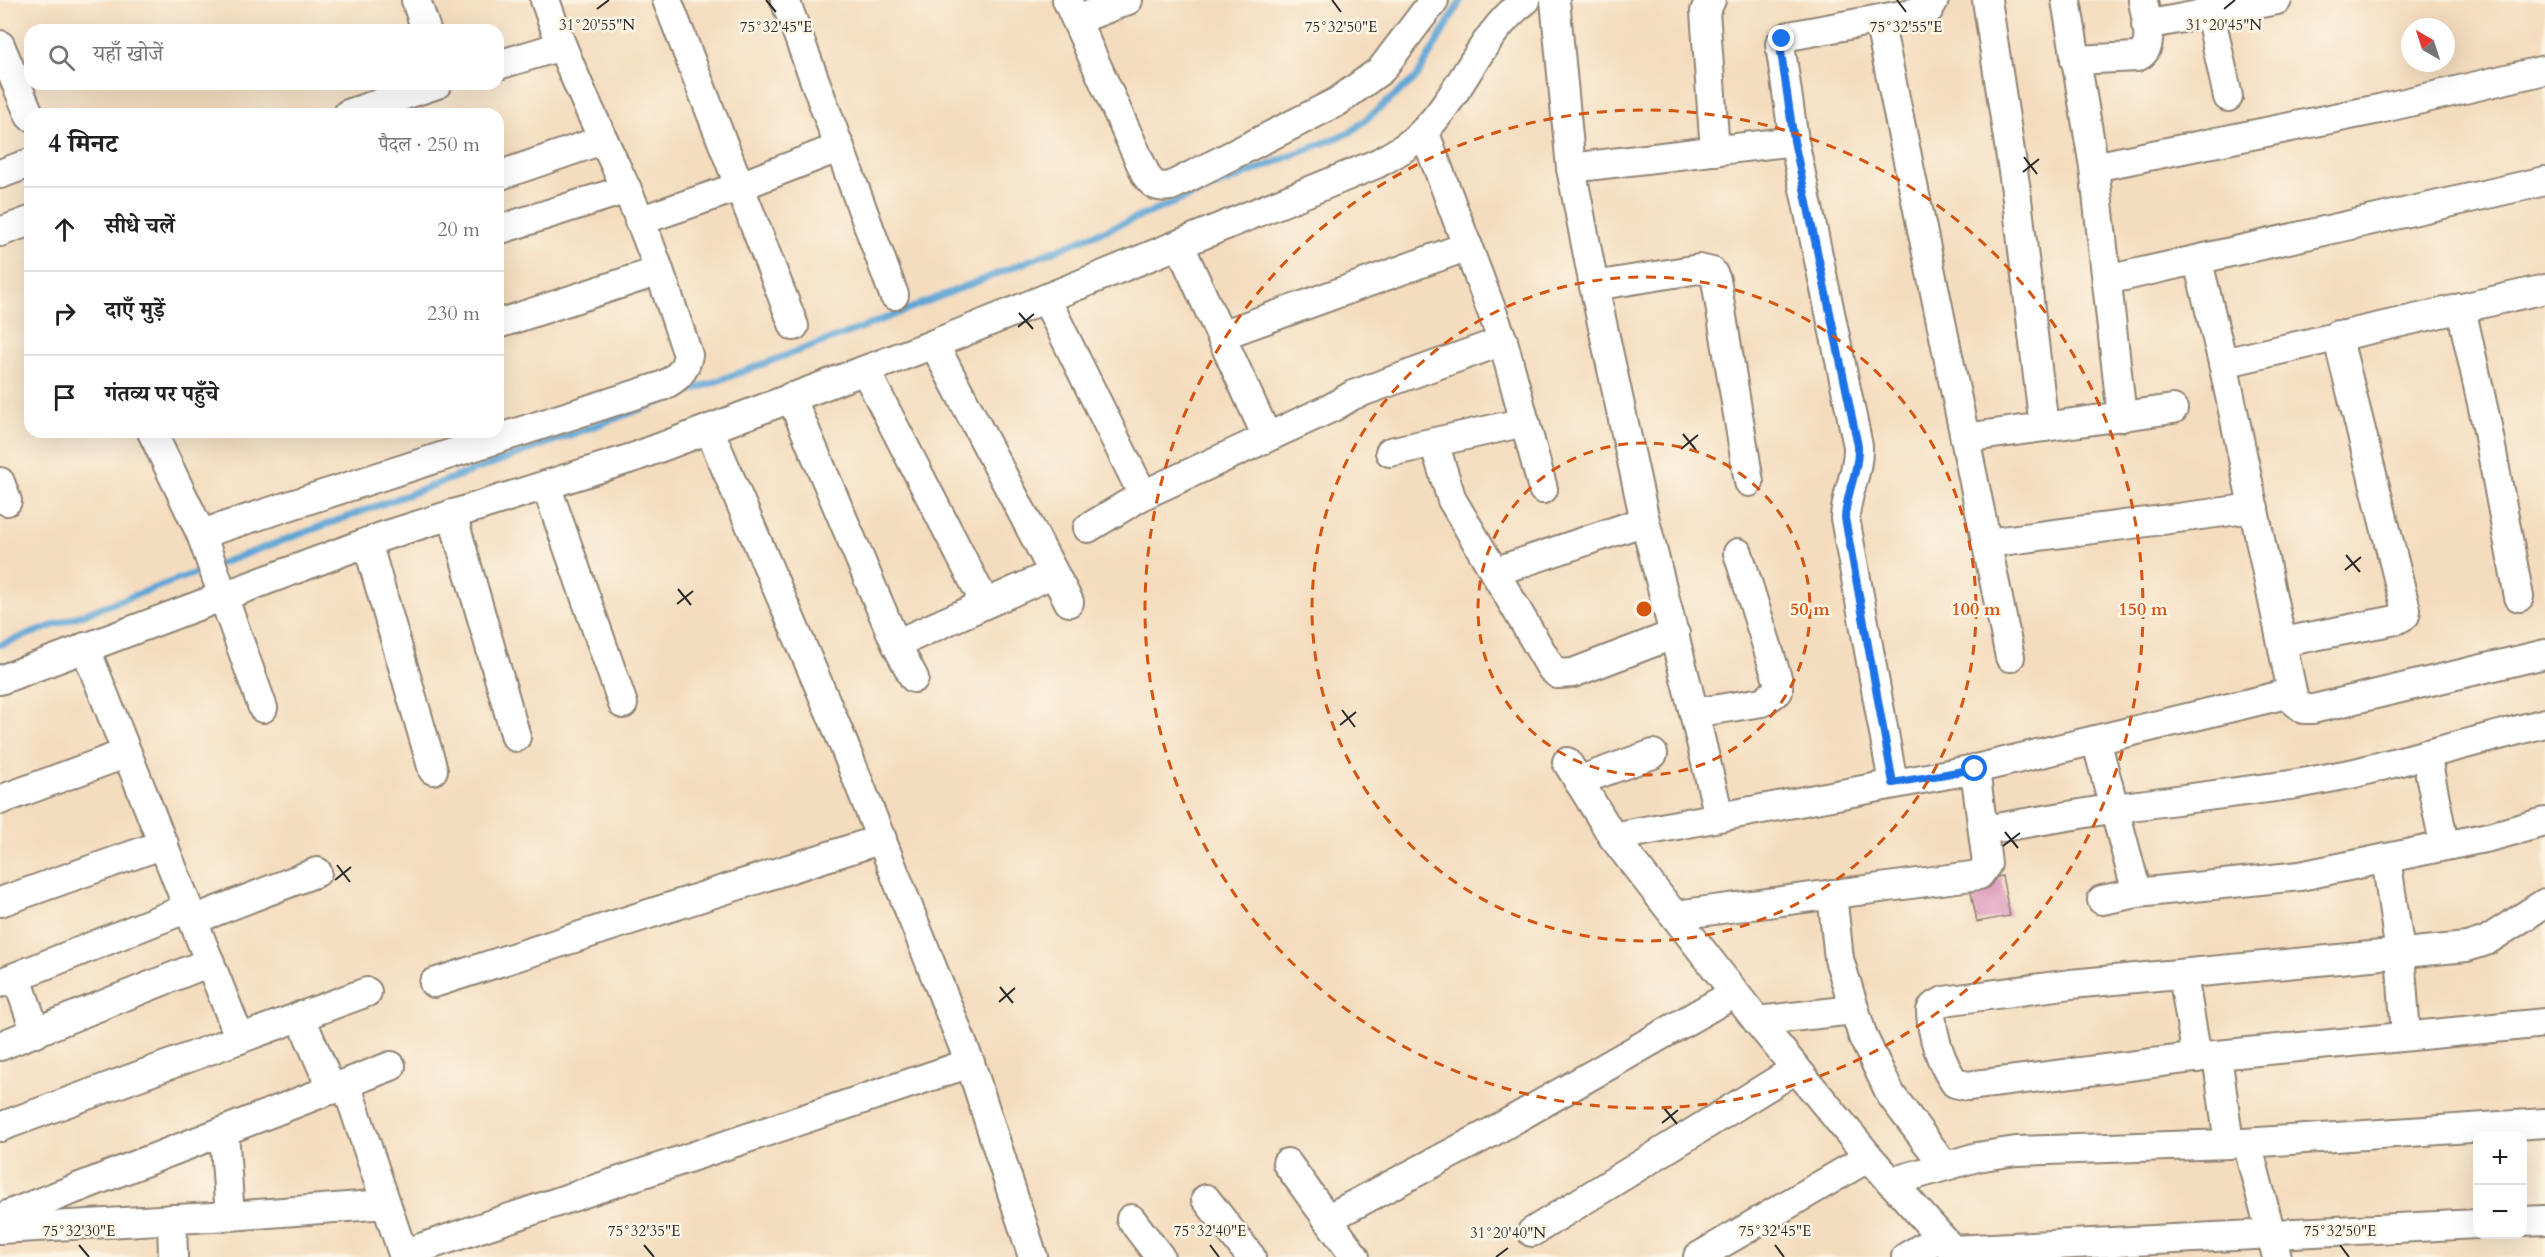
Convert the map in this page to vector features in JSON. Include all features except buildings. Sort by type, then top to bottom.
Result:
[{"type":"street","points":[[416,0],[424,24]]},
{"type":"street","points":[[0,680],[85,647],[213,566],[674,380],[685,368],[688,355],[659,271],[627,189],[602,140],[561,46],[545,0]]},
{"type":"street","points":[[667,0],[794,326]]},
{"type":"street","points":[[785,0],[894,295]]},
{"type":"street","points":[[1128,0],[1072,10],[1146,175],[1161,188],[1171,186],[1337,102],[1381,70],[1434,0]]},
{"type":"street","points":[[213,566],[367,542],[635,457],[934,344],[1180,246],[1376,164],[1397,153],[1424,131],[1440,112],[1500,24],[1526,0]]},
{"type":"street","points":[[1555,0],[1571,168],[1594,286],[1645,521],[1719,816]]},
{"type":"street","points":[[1711,0],[1705,11],[1715,151]]},
{"type":"street","points":[[1893,783],[1845,518],[1845,503],[1858,462],[1858,446],[1794,141],[1781,52],[1782,39],[1929,9],[1934,0]]},
{"type":"street","points":[[1987,0],[2016,191],[2044,428]]},
{"type":"street","points":[[2066,0],[2094,167],[2122,417]]},
{"type":"street","points":[[2076,60],[2137,57],[2143,54],[2148,49],[2144,12],[2210,13],[2277,0]]},
{"type":"street","points":[[2210,13],[2228,98]]},
{"type":"street","points":[[1879,20],[2010,657]]},
{"type":"street","points":[[0,45],[27,108]]},
{"type":"street","points":[[504,63],[561,46]]},
{"type":"street","points":[[2094,167],[2379,109],[2545,70]]},
{"type":"street","points":[[366,108],[419,90]]},
{"type":"street","points":[[1424,131],[1503,341],[1544,489]]},
{"type":"street","points":[[504,174],[602,140]]},
{"type":"street","points":[[1571,168],[1794,141]]},
{"type":"street","points":[[639,221],[738,187],[840,147]]},
{"type":"street","points":[[0,174],[24,165]]},
{"type":"street","points":[[2107,280],[2198,262],[2545,181]]},
{"type":"street","points":[[504,228],[627,189]]},
{"type":"street","points":[[0,232],[24,223]]},
{"type":"street","points":[[1180,246],[1267,438]]},
{"type":"street","points":[[1222,335],[1468,246]]},
{"type":"street","points":[[2198,262],[2223,363],[2292,693],[2299,707],[2313,709],[2545,654]]},
{"type":"street","points":[[1594,286],[1699,269],[1712,272],[1716,280],[1749,482]]},
{"type":"street","points":[[504,322],[659,271]]},
{"type":"street","points":[[2223,363],[2545,289]]},
{"type":"street","points":[[1046,299],[1143,495]]},
{"type":"street","points":[[2461,308],[2487,426],[2519,597]]},
{"type":"street","points":[[2283,642],[2396,620],[2405,615],[2406,610],[2337,335]]},
{"type":"street","points":[[1088,528],[1143,495],[1267,438],[1353,395],[1503,341]]},
{"type":"street","points":[[934,344],[1052,574],[1069,602]]},
{"type":"street","points":[[865,370],[985,603]]},
{"type":"street","points":[[791,398],[896,644],[914,678]]},
{"type":"street","points":[[1965,438],[2173,409]]},
{"type":"street","points":[[1390,452],[1525,422]]},
{"type":"street","points":[[709,429],[837,728],[970,1063],[1033,1257]]},
{"type":"street","points":[[160,438],[213,566],[263,708]]},
{"type":"street","points":[[1434,443],[1452,500],[1551,668],[1558,674],[1573,673],[1675,634]]},
{"type":"street","points":[[546,485],[623,704]]},
{"type":"street","points":[[1986,543],[2254,508]]},
{"type":"street","points":[[452,514],[516,737]]},
{"type":"street","points":[[1494,572],[1645,521]]},
{"type":"street","points":[[367,542],[433,770]]},
{"type":"street","points":[[1694,713],[1762,702],[1778,691],[1778,681],[1738,553]]},
{"type":"street","points":[[896,644],[1052,574]]},
{"type":"street","points":[[85,647],[240,1039]]},
{"type":"street","points":[[1613,837],[1975,769],[2292,693]]},
{"type":"street","points":[[1984,830],[2116,808],[2297,784],[2545,723]]},
{"type":"street","points":[[2096,740],[2137,893]]},
{"type":"street","points":[[0,800],[127,753]]},
{"type":"street","points":[[1653,754],[1572,772],[1613,837],[1757,1021],[1869,1157],[1950,1248]]},
{"type":"street","points":[[2426,754],[2444,844]]},
{"type":"street","points":[[1676,915],[1979,875],[1987,864],[1975,769]]},
{"type":"street","points":[[2102,900],[2137,893],[2269,881],[2444,844],[2541,831]]},
{"type":"street","points":[[434,983],[882,839]]},
{"type":"street","points":[[0,902],[164,844]]},
{"type":"street","points":[[2386,858],[2400,953],[2406,1036]]},
{"type":"street","points":[[36,1033],[8,980],[191,914],[317,872]]},
{"type":"street","points":[[1832,894],[1839,959],[1853,1010],[1874,1061],[1891,1095],[1945,1166]]},
{"type":"street","points":[[2545,903],[2477,945],[2071,984],[1944,1001],[1933,1007],[1931,1018],[1947,1071],[1955,1083],[1968,1086],[2207,1057],[2545,1023]]},
{"type":"street","points":[[0,1046],[210,962]]},
{"type":"street","points":[[2183,975],[2207,1057],[2274,1246]]},
{"type":"street","points":[[0,1127],[367,992]]},
{"type":"street","points":[[1327,1219],[1492,1132],[1736,993]]},
{"type":"street","points":[[1757,1021],[1853,1010]]},
{"type":"street","points":[[300,1016],[339,1087],[386,1204],[403,1256],[970,1063]]},
{"type":"street","points":[[0,1218],[391,1066]]},
{"type":"street","points":[[1532,1232],[1796,1069]]},
{"type":"street","points":[[1892,1182],[1945,1166],[2016,1151],[2238,1143],[2545,1123]]},
{"type":"street","points":[[224,1132],[230,1216]]},
{"type":"street","points":[[1698,1257],[1869,1157]]},
{"type":"street","points":[[1287,1163],[1355,1257]]},
{"type":"street","points":[[1206,1199],[1251,1257]]},
{"type":"street","points":[[0,1229],[230,1216],[386,1204]]},
{"type":"street","points":[[172,1219],[173,1257]]},
{"type":"street","points":[[1131,1219],[1160,1257]]},
{"type":"street","points":[[2527,1221],[2545,1220]]},
{"type":"street","points":[[1906,1257],[1950,1248],[2274,1246],[2473,1225]]},
{"type":"waterway","points":[[219,564],[861,328],[1351,132],[1417,77],[1461,0]]},
{"type":"waterway","points":[[0,645],[206,569]]},
{"type":"route","points":[[1782,39],[1780,44],[1794,141],[1858,446],[1858,462],[1845,503],[1845,518],[1893,783],[1975,769]]}]
